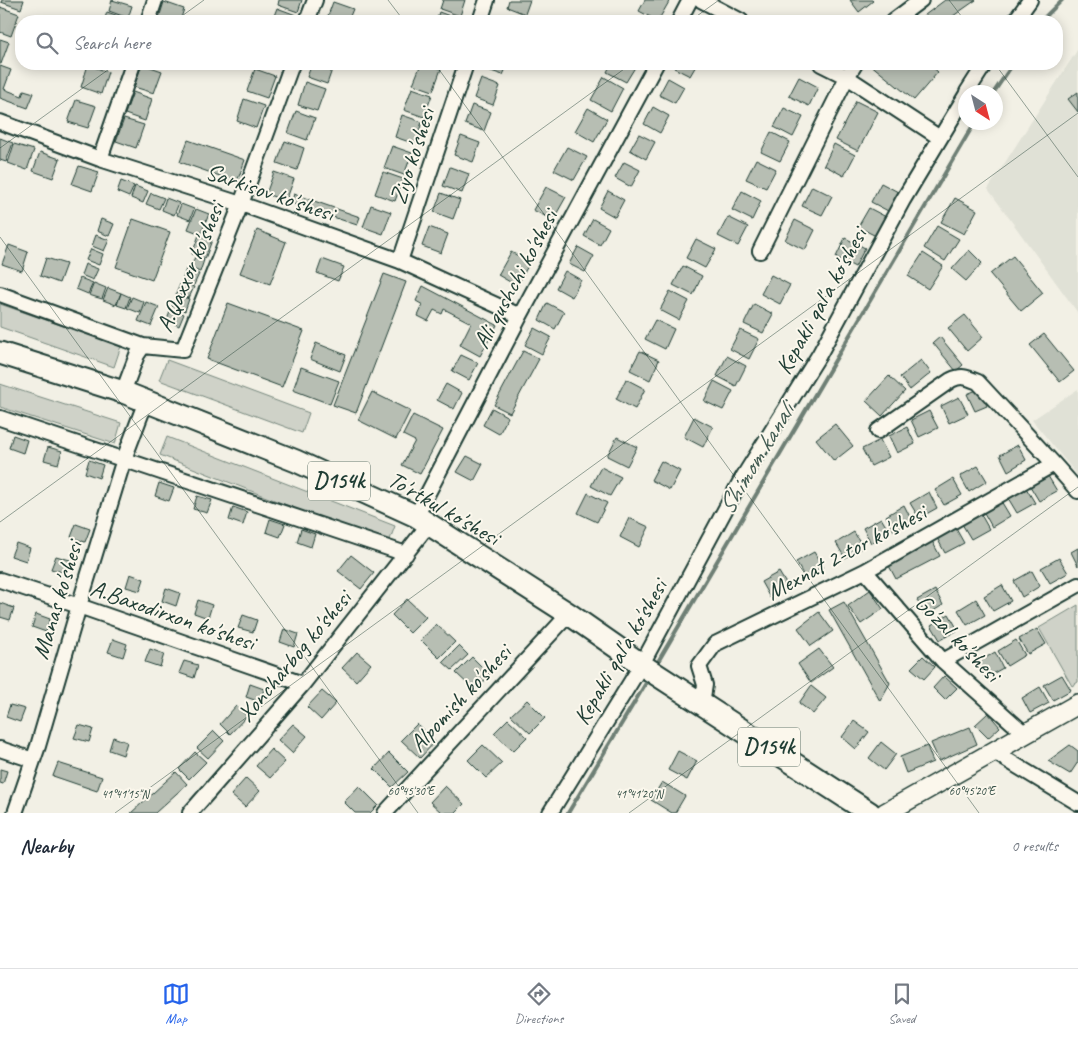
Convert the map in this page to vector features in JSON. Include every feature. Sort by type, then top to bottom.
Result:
[{"type":"main road","name":"To'rtkul ko'shesi","points":[[0,353],[146,401],[296,461],[423,520],[569,614],[645,666]]},
{"type":"main road","name":"D154k","points":[[645,666],[870,813]]},
{"type":"street","points":[[150,15],[155,0]]},
{"type":"street","points":[[309,15],[315,0]]},
{"type":"street","points":[[482,15],[486,0]]},
{"type":"street","points":[[682,15],[690,0]]},
{"type":"street","points":[[701,0],[730,15]]},
{"type":"street","points":[[901,15],[922,0]]},
{"type":"street","points":[[1019,15],[1030,0]]},
{"type":"street","points":[[100,159],[131,70]]},
{"type":"street","name":"A.Qaxxor ko'shesi","points":[[123,392],[137,355],[143,346],[183,350],[242,204],[290,70]]},
{"type":"street","name":"Ziyo ko'shesi","points":[[400,262],[464,70]]},
{"type":"street","name":"Ali qushchi ko'shesi","points":[[423,520],[520,316],[653,70]]},
{"type":"street","points":[[833,70],[847,77],[940,138]]},
{"type":"street","points":[[760,251],[852,70]]},
{"type":"street","name":"Kepakli qal'a ko'shesi","points":[[972,85],[981,70]]},
{"type":"street","name":"Kepakli qal'a ko'shesi","points":[[550,813],[645,666],[740,482],[819,355],[903,200],[958,108]]},
{"type":"street","name":"Sarkisov ko'shesi","points":[[0,122],[100,159],[242,204],[400,262],[520,316]]},
{"type":"street","points":[[0,294],[143,346]]},
{"type":"street","points":[[878,431],[950,380],[960,376],[978,382],[1078,491]]},
{"type":"street","name":"Manas ko'shesi","points":[[15,813],[33,760],[124,458],[146,401]]},
{"type":"street","points":[[0,418],[406,554]]},
{"type":"street","name":"Mexnat 2-tor ko'shesi","points":[[702,704],[705,685],[699,666],[715,644],[865,571],[1054,464]]},
{"type":"street","name":"Xoncharbog ko'shesi","points":[[190,813],[303,684],[406,554],[423,520]]},
{"type":"street","name":"Go'zal ko'shesi","points":[[865,571],[944,661],[1024,734]]},
{"type":"street","name":"A.Baxodirxon ko'shesi","points":[[0,580],[303,684]]},
{"type":"street","points":[[944,661],[1078,585]]},
{"type":"street","name":"Alpomish ko'shesi","points":[[385,813],[569,614]]},
{"type":"street","points":[[885,813],[1078,704]]},
{"type":"street","points":[[0,749],[33,760]]},
{"type":"street","points":[[994,752],[1078,803]]},
{"type":"shaded area","points":[[1078,49],[1078,313],[988,189]]},
{"type":"shaded area","points":[[0,304],[121,346],[114,367],[0,327]]},
{"type":"shaded area","points":[[167,360],[309,413],[302,433],[159,380]]},
{"type":"shaded area","points":[[0,384],[121,423],[115,444],[0,407]]},
{"type":"shaded area","points":[[1078,389],[1078,476],[1032,420]]},
{"type":"shaded area","points":[[167,437],[395,526],[388,545],[160,455]]},
{"type":"shaded area","points":[[1078,605],[1078,682],[1072,686],[1039,628]]},
{"type":"building","points":[[2,0],[24,0],[21,9],[1,2]]},
{"type":"building","points":[[112,0],[132,6],[129,15],[120,15],[109,11]]},
{"type":"building","points":[[279,0],[302,0],[298,12],[278,5]]},
{"type":"building","points":[[443,0],[465,0],[460,15],[440,9]]},
{"type":"building","points":[[509,0],[530,0],[525,14],[507,7]]},
{"type":"building","points":[[645,0],[670,0],[661,15],[647,15],[639,11]]},
{"type":"building","points":[[850,0],[872,0],[873,1],[859,12]]},
{"type":"building","points":[[945,0],[976,0],[955,15],[925,15]]},
{"type":"building","points":[[164,2],[184,9],[182,15],[160,15]]},
{"type":"building","points":[[333,2],[353,9],[350,15],[328,15]]},
{"type":"building","points":[[0,7],[19,14],[15,15],[15,25],[11,36],[0,32]]},
{"type":"building","points":[[277,8],[296,15],[274,15]]},
{"type":"building","points":[[0,39],[9,42],[1,64],[0,64]]},
{"type":"building","points":[[0,66],[11,70],[4,89],[22,96],[24,90],[34,93],[28,108],[0,98]]},
{"type":"building","points":[[86,70],[108,72],[101,94],[81,87]]},
{"type":"building","points":[[140,70],[162,71],[154,93],[134,87]]},
{"type":"building","points":[[255,70],[275,76],[267,98],[247,91]]},
{"type":"building","points":[[310,70],[332,70],[327,84],[307,77]]},
{"type":"building","points":[[419,70],[441,70],[433,91],[413,84]]},
{"type":"building","points":[[488,70],[505,70],[503,75]]},
{"type":"building","points":[[608,70],[633,70],[626,82],[607,72]]},
{"type":"building","points":[[678,70],[694,70],[690,76]]},
{"type":"building","points":[[877,70],[936,70],[938,72],[914,100]]},
{"type":"building","points":[[604,77],[623,88],[611,111],[591,100]]},
{"type":"building","points":[[799,77],[818,87],[809,106],[789,96]]},
{"type":"building","points":[[668,78],[684,87],[675,103],[659,95]]},
{"type":"building","points":[[481,79],[500,86],[493,105],[474,98]]},
{"type":"building","points":[[305,82],[325,89],[317,111],[298,105]]},
{"type":"building","points":[[412,88],[432,95],[424,117],[404,110]]},
{"type":"building","points":[[133,92],[152,99],[145,121],[125,114]]},
{"type":"building","points":[[1078,92],[1078,112],[1068,99]]},
{"type":"building","points":[[244,99],[264,106],[256,128],[237,121]]},
{"type":"building","points":[[76,100],[96,106],[88,128],[68,122]]},
{"type":"building","points":[[856,101],[878,112],[858,151],[836,140]]},
{"type":"building","points":[[472,105],[491,112],[484,131],[465,124]]},
{"type":"building","points":[[653,107],[669,116],[660,133],[644,124]]},
{"type":"building","points":[[588,108],[607,119],[594,142],[575,131]]},
{"type":"building","points":[[784,108],[803,117],[793,137],[774,127]]},
{"type":"building","points":[[296,111],[315,118],[307,140],[288,133]]},
{"type":"building","points":[[402,115],[422,122],[415,144],[395,137]]},
{"type":"building","points":[[124,119],[144,125],[136,148],[116,141]]},
{"type":"building","points":[[771,132],[790,142],[780,161],[761,152]]},
{"type":"building","points":[[639,134],[655,142],[646,159],[630,150]]},
{"type":"building","points":[[461,136],[480,143],[473,162],[454,155]]},
{"type":"building","points":[[0,138],[13,143],[6,162],[0,160]]},
{"type":"building","points":[[188,140],[245,160],[237,182],[180,162]]},
{"type":"building","points":[[285,141],[304,148],[297,170],[277,163]]},
{"type":"building","points":[[14,144],[34,150],[27,170],[8,163]]},
{"type":"building","points":[[834,144],[855,155],[844,176],[824,165]]},
{"type":"building","points":[[392,146],[412,153],[404,175],[384,168]]},
{"type":"building","points":[[567,147],[587,157],[574,180],[554,170]]},
{"type":"building","points":[[40,152],[60,159],[53,178],[33,171]]},
{"type":"building","points":[[756,159],[776,169],[766,188],[746,179]]},
{"type":"building","points":[[624,162],[640,170],[631,187],[615,178]]},
{"type":"building","points":[[79,166],[99,172],[92,191],[72,184]]},
{"type":"building","points":[[450,167],[469,174],[462,193],[443,186]]},
{"type":"building","points":[[274,172],[294,179],[286,201],[266,194]]},
{"type":"building","points":[[383,172],[403,179],[395,201],[375,194]]},
{"type":"building","points":[[121,181],[134,186],[129,197],[117,192]]},
{"type":"building","points":[[881,183],[900,193],[890,212],[871,202]]},
{"type":"building","points":[[135,186],[148,191],[143,203],[131,198]]},
{"type":"building","points":[[812,186],[832,196],[822,215],[802,206]]},
{"type":"building","points":[[546,187],[566,197],[553,220],[533,210]]},
{"type":"building","points":[[608,191],[624,200],[615,217],[599,208]]},
{"type":"building","points":[[742,191],[761,201],[752,220],[732,210]]},
{"type":"building","points":[[151,193],[164,198],[159,209],[146,204]]},
{"type":"building","points":[[441,193],[460,200],[453,219],[434,212]]},
{"type":"building","points":[[294,194],[360,217],[357,225],[291,203]]},
{"type":"building","points":[[166,198],[179,203],[174,215],[162,210]]},
{"type":"building","points":[[955,198],[977,210],[964,234],[941,222]]},
{"type":"building","points":[[181,204],[194,209],[190,220],[177,215]]},
{"type":"building","points":[[371,205],[391,212],[383,234],[363,227]]},
{"type":"building","points":[[869,208],[888,218],[878,237],[858,227]]},
{"type":"building","points":[[196,209],[209,214],[201,234],[188,229]]},
{"type":"building","points":[[728,217],[748,227],[738,246],[718,236]]},
{"type":"building","points":[[101,219],[114,224],[109,236],[97,231]]},
{"type":"building","points":[[133,219],[170,232],[152,280],[116,267]]},
{"type":"building","points":[[593,219],[609,228],[600,245],[584,236]]},
{"type":"building","points":[[795,220],[815,230],[805,250],[785,240]]},
{"type":"building","points":[[937,226],[959,239],[945,261],[924,248]]},
{"type":"building","points":[[429,227],[448,234],[441,253],[422,246]]},
{"type":"building","points":[[257,230],[286,242],[270,284],[240,273]]},
{"type":"building","points":[[96,235],[109,240],[104,251],[92,246]]},
{"type":"building","points":[[199,235],[212,240],[205,259],[192,254]]},
{"type":"building","points":[[845,238],[865,248],[855,267],[836,257]]},
{"type":"building","points":[[696,239],[716,249],[705,268],[686,258]]},
{"type":"building","points":[[9,245],[28,252],[22,271],[2,264]]},
{"type":"building","points":[[578,247],[594,256],[585,272],[569,264]]},
{"type":"building","points":[[91,249],[103,254],[99,265],[86,260]]},
{"type":"building","points":[[969,250],[982,263],[966,281],[952,269]]},
{"type":"building","points":[[511,252],[530,262],[517,286],[498,275]]},
{"type":"building","points":[[923,253],[943,266],[928,289],[908,276]]},
{"type":"building","points":[[1013,256],[1043,293],[1021,311],[990,274]]},
{"type":"building","points":[[195,257],[204,260],[200,272],[190,268]]},
{"type":"building","points":[[46,258],[66,264],[59,283],[40,276]]},
{"type":"building","points":[[322,259],[344,267],[338,281],[317,273]]},
{"type":"building","points":[[85,264],[98,269],[93,280],[81,275]]},
{"type":"building","points":[[683,266],[702,276],[693,295],[673,285]]},
{"type":"building","points":[[186,269],[199,274],[194,285],[182,281]]},
{"type":"building","points":[[565,271],[581,280],[572,297],[556,288]]},
{"type":"building","points":[[384,274],[406,282],[356,413],[333,405]]},
{"type":"building","points":[[771,275],[790,285],[780,304],[761,294]]},
{"type":"building","points":[[80,278],[93,283],[88,294],[76,289]]},
{"type":"building","points":[[181,282],[194,287],[189,298],[176,294]]},
{"type":"building","points":[[94,283],[106,288],[102,299],[89,295]]},
{"type":"building","points":[[423,286],[497,325],[480,356],[460,345],[471,323],[444,309],[442,314],[434,310],[428,321],[418,316],[423,305],[416,301]]},
{"type":"building","points":[[108,288],[121,293],[116,305],[103,300]]},
{"type":"building","points":[[670,291],[689,301],[679,320],[660,310]]},
{"type":"building","points":[[121,293],[130,297],[126,308],[117,305]]},
{"type":"building","points":[[177,295],[189,299],[185,311],[172,306]]},
{"type":"building","points":[[132,297],[144,302],[140,313],[127,308]]},
{"type":"building","points":[[146,302],[159,307],[151,326],[138,321]]},
{"type":"building","points":[[228,303],[304,331],[282,387],[207,359]]},
{"type":"building","points":[[547,303],[564,312],[555,329],[539,320]]},
{"type":"building","points":[[754,304],[773,314],[763,333],[744,324]]},
{"type":"building","points":[[171,309],[184,314],[179,326],[167,320]]},
{"type":"building","points":[[965,315],[983,337],[967,351],[948,328]]},
{"type":"building","points":[[655,320],[674,329],[665,349],[645,339]]},
{"type":"building","points":[[534,328],[551,337],[542,354],[525,345]]},
{"type":"building","points":[[740,330],[759,339],[749,359],[730,349]]},
{"type":"building","points":[[1044,334],[1074,371],[1060,382],[1030,345]]},
{"type":"building","points":[[940,337],[963,365],[956,371],[933,343]]},
{"type":"building","points":[[316,343],[346,355],[340,371],[310,359]]},
{"type":"building","points":[[523,351],[539,359],[510,413],[494,405]]},
{"type":"building","points":[[640,351],[659,360],[650,380],[630,370]]},
{"type":"building","points":[[461,355],[478,363],[469,380],[452,371]]},
{"type":"building","points":[[727,356],[746,366],[736,386],[717,376]]},
{"type":"building","points":[[921,360],[931,373],[910,390],[900,377]]},
{"type":"building","points":[[301,367],[339,381],[330,404],[293,390]]},
{"type":"building","points":[[889,376],[905,391],[882,416],[866,401]]},
{"type":"building","points":[[626,379],[645,389],[635,409],[616,399]]},
{"type":"building","points":[[714,381],[733,391],[723,410],[704,401]]},
{"type":"building","points":[[446,384],[462,393],[454,409],[437,400]]},
{"type":"building","points":[[979,389],[987,406],[975,411],[967,394]]},
{"type":"building","points":[[372,392],[410,411],[396,439],[358,420]]},
{"type":"building","points":[[959,397],[968,414],[949,423],[941,406]]},
{"type":"building","points":[[492,408],[508,417],[499,434],[483,425]]},
{"type":"building","points":[[929,411],[938,428],[919,437],[911,420]]},
{"type":"building","points":[[413,415],[443,430],[420,474],[402,465],[415,441],[403,435]]},
{"type":"building","points":[[694,417],[713,427],[703,447],[684,437]]},
{"type":"building","points":[[835,424],[853,446],[834,461],[816,439]]},
{"type":"building","points":[[907,427],[915,444],[897,453],[889,436]]},
{"type":"building","points":[[13,435],[27,440],[23,453],[9,448]]},
{"type":"building","points":[[617,437],[637,447],[627,466],[607,456]]},
{"type":"building","points":[[880,440],[889,457],[871,466],[862,449]]},
{"type":"building","points":[[1018,445],[1026,460],[1008,471],[1000,455]]},
{"type":"building","points":[[48,447],[62,451],[58,464],[44,460]]},
{"type":"building","points":[[467,456],[483,464],[474,481],[457,472]]},
{"type":"building","points":[[89,460],[103,465],[99,478],[85,473]]},
{"type":"building","points":[[661,461],[680,471],[670,490],[651,480]]},
{"type":"building","points":[[978,466],[987,481],[969,492],[960,476]]},
{"type":"building","points":[[601,467],[621,477],[610,496],[591,486]]},
{"type":"building","points":[[1048,476],[1057,491],[1039,501],[1030,486]]},
{"type":"building","points":[[953,479],[962,495],[944,505],[935,490]]},
{"type":"building","points":[[159,483],[174,488],[169,501],[155,496]]},
{"type":"building","points":[[1026,488],[1035,503],[1017,513],[1008,498]]},
{"type":"building","points":[[929,492],[937,508],[919,518],[910,503]]},
{"type":"building","points":[[588,493],[607,503],[597,522],[578,513]]},
{"type":"building","points":[[197,496],[212,500],[207,513],[193,509]]},
{"type":"building","points":[[1001,501],[1010,516],[992,527],[983,511]]},
{"type":"building","points":[[904,505],[912,521],[894,531],[886,516]]},
{"type":"building","points":[[233,507],[247,512],[243,525],[229,520]]},
{"type":"building","points":[[980,513],[989,529],[971,539],[962,524]]},
{"type":"building","points":[[629,518],[649,527],[639,547],[620,537]]},
{"type":"building","points":[[881,518],[890,533],[871,543],[863,528]]},
{"type":"building","points":[[270,519],[285,524],[280,537],[266,532]]},
{"type":"building","points":[[76,524],[90,529],[85,542],[71,537]]},
{"type":"building","points":[[955,527],[964,543],[945,553],[937,538]]},
{"type":"building","points":[[301,529],[315,534],[311,547],[297,542]]},
{"type":"building","points":[[854,532],[863,547],[845,558],[836,543]]},
{"type":"building","points":[[932,541],[940,556],[896,579],[888,564]]},
{"type":"building","points":[[16,543],[30,548],[26,561],[11,556]]},
{"type":"building","points":[[1078,548],[1078,566],[1071,552]]},
{"type":"building","points":[[814,552],[823,567],[805,578],[796,562]]},
{"type":"building","points":[[351,555],[374,573],[361,589],[338,571]]},
{"type":"building","points":[[56,556],[70,560],[66,573],[51,569]]},
{"type":"building","points":[[1059,558],[1068,573],[1050,583],[1041,568]]},
{"type":"building","points":[[1032,571],[1040,586],[1022,597],[1014,581]]},
{"type":"building","points":[[779,572],[788,587],[770,598],[761,582]]},
{"type":"building","points":[[130,574],[144,579],[140,591],[126,587]]},
{"type":"building","points":[[1002,585],[1011,601],[993,611],[984,596]]},
{"type":"building","points":[[166,588],[180,593],[176,606],[162,601]]},
{"type":"building","points":[[870,590],[883,609],[861,624],[848,606]]},
{"type":"building","points":[[935,590],[943,605],[925,616],[917,600]]},
{"type":"building","points":[[407,599],[426,617],[410,633],[392,615]]},
{"type":"building","points":[[976,599],[985,615],[967,625],[958,610]]},
{"type":"building","points":[[198,600],[212,605],[208,618],[194,613]]},
{"type":"building","points":[[844,602],[890,683],[880,701],[829,610]]},
{"type":"building","points":[[0,603],[14,608],[10,620],[0,617]]},
{"type":"building","points":[[819,612],[833,631],[811,646],[798,628]]},
{"type":"building","points":[[36,614],[50,619],[46,632],[32,627]]},
{"type":"building","points":[[949,614],[958,630],[940,640],[931,625]]},
{"type":"building","points":[[243,615],[257,620],[253,632],[238,628]]},
{"type":"building","points":[[436,624],[455,642],[439,658],[421,640]]},
{"type":"building","points":[[284,629],[298,634],[294,647],[280,642]]},
{"type":"building","points":[[1037,629],[1046,644],[1028,654],[1019,639]]},
{"type":"building","points":[[113,639],[127,644],[123,657],[108,652]]},
{"type":"building","points":[[1016,640],[1025,655],[1007,666],[998,651]]},
{"type":"building","points":[[459,646],[468,655],[452,670],[443,662]]},
{"type":"building","points":[[150,649],[164,654],[160,667],[145,662]]},
{"type":"building","points":[[819,649],[833,667],[811,683],[798,664]]},
{"type":"building","points":[[357,652],[371,664],[356,681],[342,668]]},
{"type":"building","points":[[995,652],[1003,668],[985,678],[977,663]]},
{"type":"building","points":[[923,656],[935,667],[924,679],[911,668]]},
{"type":"building","points":[[472,657],[490,675],[475,691],[456,673]]},
{"type":"building","points":[[184,661],[198,665],[194,678],[179,673]]},
{"type":"building","points":[[1062,675],[1071,690],[1053,700],[1044,685]]},
{"type":"building","points":[[944,676],[957,688],[945,700],[933,688]]},
{"type":"building","points":[[250,684],[264,689],[260,702],[246,697]]},
{"type":"building","points":[[811,686],[826,698],[813,714],[799,703]]},
{"type":"building","points":[[1040,687],[1049,703],[1030,713],[1022,698]]},
{"type":"building","points":[[322,691],[336,703],[321,720],[307,707]]},
{"type":"building","points":[[527,700],[545,718],[530,733],[511,715]]},
{"type":"building","points":[[10,705],[25,709],[20,722],[6,717]]},
{"type":"building","points":[[236,706],[247,716],[230,734],[220,724]]},
{"type":"building","points":[[988,713],[1000,727],[988,738],[975,725]]},
{"type":"building","points":[[508,719],[527,737],[513,751],[494,733]]},
{"type":"building","points":[[854,721],[869,732],[856,749],[842,737]]},
{"type":"building","points":[[293,724],[307,736],[292,753],[278,740]]},
{"type":"building","points":[[417,724],[435,742],[420,758],[401,740]]},
{"type":"building","points":[[79,725],[93,729],[89,742],[74,738]]},
{"type":"building","points":[[970,727],[977,744],[939,761],[931,743]]},
{"type":"building","points":[[214,731],[224,741],[208,758],[197,748]]},
{"type":"building","points":[[113,737],[127,742],[123,755],[109,750]]},
{"type":"building","points":[[881,742],[896,754],[884,770],[869,758]]},
{"type":"building","points":[[483,745],[502,763],[486,778],[468,760]]},
{"type":"building","points":[[1070,745],[1078,751],[1078,762],[1070,774],[1048,761]]},
{"type":"building","points":[[927,746],[933,762],[906,773],[900,757]]},
{"type":"building","points":[[271,749],[285,762],[270,778],[256,766]]},
{"type":"building","points":[[678,751],[697,761],[687,780],[668,770]]},
{"type":"building","points":[[195,752],[206,762],[189,779],[179,769]]},
{"type":"building","points":[[389,753],[408,772],[392,787],[374,769]]},
{"type":"building","points":[[58,763],[102,777],[97,791],[53,776]]},
{"type":"building","points":[[0,769],[7,771],[3,784],[0,783]]},
{"type":"building","points":[[176,772],[187,784],[155,813],[131,813]]},
{"type":"building","points":[[246,778],[260,791],[245,807],[231,795]]},
{"type":"building","points":[[662,782],[685,796],[675,813],[651,800]]},
{"type":"building","points":[[359,786],[378,805],[370,813],[355,813],[344,802]]},
{"type":"building","points":[[445,786],[464,804],[455,813],[442,813],[430,802]]},
{"type":"waterway","name":"Shimom kanali","points":[[1047,15],[1062,0]]},
{"type":"waterway","name":"Shimom kanali","points":[[999,85],[1009,70]]},
{"type":"waterway","name":"Shimom kanali","points":[[656,665],[970,130]]},
{"type":"waterway","name":"Shimom kanali","points":[[568,813],[649,678]]}]
